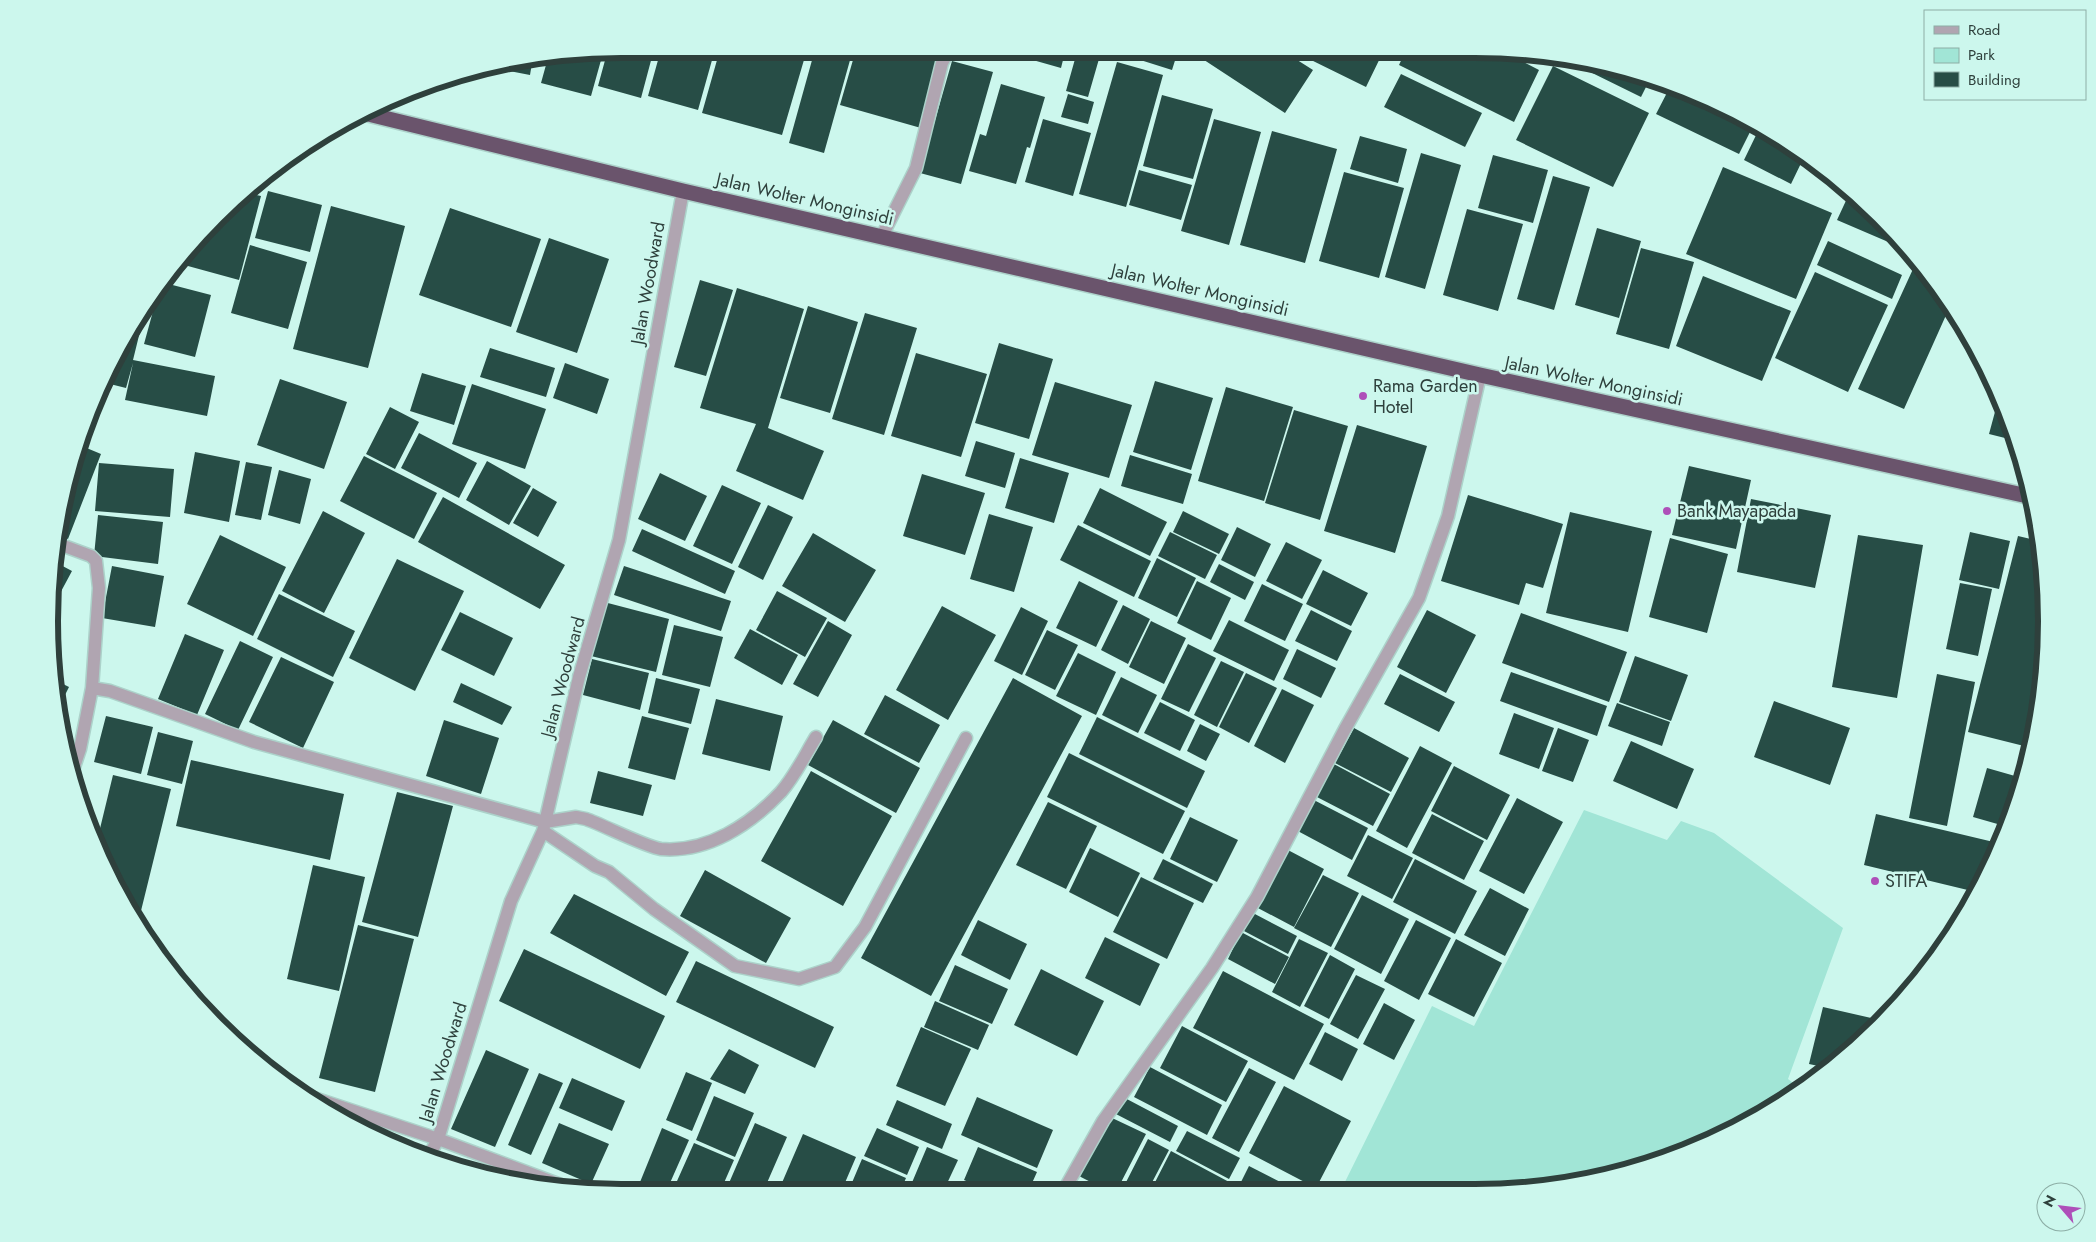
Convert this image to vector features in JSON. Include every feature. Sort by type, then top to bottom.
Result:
[{"type":"highway","name":"Jalan Wolter Monginsidi","points":[[373,115],[683,191],[1480,375],[2024,495]]},
{"type":"street","points":[[882,236],[916,168],[942,63],[945,57]]},
{"type":"street","name":"Jalan Woodward","points":[[431,1152],[438,1139],[511,901],[544,826],[579,677],[619,540],[683,191]]},
{"type":"street","points":[[1067,1185],[1103,1120],[1207,976],[1257,897],[1345,729],[1419,598],[1448,516],[1480,375]]},
{"type":"street","points":[[62,545],[91,556],[96,561],[99,588],[92,688],[80,749],[76,762]]},
{"type":"street","points":[[92,688],[110,691],[254,742],[544,826],[595,866],[609,872],[654,909],[735,966],[799,979],[835,967],[865,927],[966,738]]},
{"type":"street","points":[[544,826],[576,817],[586,819],[659,849],[688,848],[709,844],[748,821],[776,796],[816,737]]},
{"type":"street","points":[[330,1104],[438,1139],[548,1180]]},
{"type":"green space","points":[[1584,810],[1667,840],[1681,821],[1714,833],[1843,928],[1788,1079],[1795,1085],[1757,1109],[1724,1126],[1691,1142],[1656,1155],[1585,1174],[1549,1180],[1475,1185],[1343,1185],[1432,1006],[1474,1026]]},
{"type":"building","points":[[652,57],[641,98],[598,86],[606,58]]},
{"type":"building","points":[[659,57],[713,57],[698,110],[648,96]]},
{"type":"building","points":[[718,57],[805,57],[782,135],[702,113]]},
{"type":"building","points":[[813,57],[851,57],[824,153],[789,143]]},
{"type":"building","points":[[854,57],[942,57],[921,128],[840,105]]},
{"type":"building","points":[[1022,57],[1064,57],[1061,68]]},
{"type":"building","points":[[1076,57],[1100,57],[1088,97],[1066,91]]},
{"type":"building","points":[[1131,57],[1176,57],[1172,70]]},
{"type":"building","points":[[1200,57],[1292,57],[1313,70],[1285,113]]},
{"type":"building","points":[[1308,57],[1381,57],[1366,87]]},
{"type":"building","points":[[1403,57],[1475,57],[1519,60],[1539,70],[1514,122],[1399,65]]},
{"type":"building","points":[[602,58],[591,96],[541,83],[547,62]]},
{"type":"building","points":[[952,61],[993,72],[961,184],[920,173]]},
{"type":"building","points":[[1117,62],[1163,75],[1126,207],[1079,194]]},
{"type":"building","points":[[532,65],[530,75],[504,70]]},
{"type":"building","points":[[1553,66],[1649,113],[1613,187],[1516,140]]},
{"type":"building","points":[[1581,67],[1647,84],[1641,97]]},
{"type":"building","points":[[1401,74],[1482,113],[1465,147],[1384,107]]},
{"type":"building","points":[[1001,84],[1045,97],[1030,148],[1027,147],[1016,184],[969,171],[980,134],[986,136]]},
{"type":"building","points":[[1668,91],[1691,100],[1751,130],[1739,154],[1656,114]]},
{"type":"building","points":[[1068,94],[1094,102],[1088,124],[1061,117]]},
{"type":"building","points":[[1162,95],[1213,109],[1193,179],[1143,166]]},
{"type":"building","points":[[1043,119],[1091,133],[1073,196],[1025,182]]},
{"type":"building","points":[[1214,119],[1261,132],[1229,245],[1181,231]]},
{"type":"building","points":[[1272,131],[1337,149],[1305,263],[1240,245]]},
{"type":"building","points":[[1757,133],[1802,162],[1791,184],[1744,160]]},
{"type":"building","points":[[1360,136],[1407,149],[1398,183],[1350,169]]},
{"type":"building","points":[[1421,153],[1461,165],[1425,289],[1385,277]]},
{"type":"building","points":[[1493,155],[1548,170],[1533,223],[1478,208]]},
{"type":"building","points":[[1723,167],[1832,213],[1796,299],[1686,254]]},
{"type":"building","points":[[1139,170],[1192,185],[1181,220],[1129,205]]},
{"type":"building","points":[[1344,172],[1404,188],[1379,278],[1319,261]]},
{"type":"building","points":[[1553,176],[1590,187],[1554,310],[1517,299]]},
{"type":"building","points":[[268,191],[322,205],[310,252],[255,238]]},
{"type":"building","points":[[253,194],[261,196],[239,280],[184,265],[197,249]]},
{"type":"building","points":[[1847,197],[1895,245],[1837,220]]},
{"type":"building","points":[[331,206],[405,226],[368,368],[293,349]]},
{"type":"building","points":[[450,208],[541,239],[511,327],[419,295]]},
{"type":"building","points":[[1467,209],[1523,224],[1498,311],[1443,295]]},
{"type":"building","points":[[1597,228],[1641,241],[1619,318],[1575,305]]},
{"type":"building","points":[[549,238],[609,259],[577,353],[516,332]]},
{"type":"building","points":[[1828,241],[1902,275],[1892,299],[1817,265]]},
{"type":"building","points":[[250,245],[307,262],[288,329],[231,313]]},
{"type":"building","points":[[1641,248],[1694,262],[1669,349],[1616,334]]},
{"type":"building","points":[[1913,269],[1916,270],[1947,313],[1904,409],[1858,389]]},
{"type":"building","points":[[1815,272],[1888,305],[1848,392],[1775,358]]},
{"type":"building","points":[[1703,276],[1791,311],[1762,381],[1676,346]]},
{"type":"building","points":[[700,280],[733,290],[706,376],[674,367]]},
{"type":"building","points":[[169,284],[211,295],[195,357],[144,344],[155,304]]},
{"type":"building","points":[[737,288],[804,309],[768,428],[824,451],[803,500],[736,471],[756,424],[700,408]]},
{"type":"building","points":[[808,306],[858,322],[830,413],[780,398]]},
{"type":"building","points":[[865,313],[917,328],[884,435],[832,419]]},
{"type":"building","points":[[142,325],[133,360],[215,376],[207,416],[125,400],[133,363],[126,388],[110,384]]},
{"type":"building","points":[[999,343],[1053,359],[1029,439],[975,423]]},
{"type":"building","points":[[490,348],[555,368],[546,397],[480,377]]},
{"type":"building","points":[[916,353],[987,374],[961,457],[891,436]]},
{"type":"building","points":[[565,363],[609,379],[597,414],[553,398]]},
{"type":"building","points":[[422,373],[466,386],[454,425],[410,411]]},
{"type":"building","points":[[280,379],[347,402],[324,469],[257,445]]},
{"type":"building","points":[[1155,381],[1213,398],[1191,470],[1133,452]]},
{"type":"building","points":[[1055,382],[1132,405],[1109,478],[1032,455]]},
{"type":"building","points":[[472,384],[546,409],[525,469],[452,444]]},
{"type":"building","points":[[1226,387],[1293,407],[1264,501],[1198,481]]},
{"type":"building","points":[[1996,406],[2009,439],[1989,434]]},
{"type":"building","points":[[390,407],[419,422],[395,469],[366,454]]},
{"type":"building","points":[[1294,410],[1348,426],[1320,520],[1265,503]]},
{"type":"building","points":[[1357,425],[1427,446],[1395,553],[1324,531]]},
{"type":"building","points":[[419,433],[477,463],[459,498],[401,468]]},
{"type":"building","points":[[976,441],[1015,453],[1005,488],[965,476]]},
{"type":"building","points":[[85,447],[101,454],[68,539],[64,537],[68,511]]},
{"type":"building","points":[[195,452],[240,461],[229,522],[184,513]]},
{"type":"building","points":[[1130,455],[1192,474],[1183,504],[1121,486]]},
{"type":"building","points":[[364,456],[437,493],[414,539],[340,501]]},
{"type":"building","points":[[1020,458],[1069,473],[1054,523],[1005,508]]},
{"type":"building","points":[[487,461],[531,486],[509,525],[466,500]]},
{"type":"building","points":[[246,462],[272,467],[261,520],[235,515]]},
{"type":"building","points":[[99,463],[174,469],[170,517],[95,511]]},
{"type":"building","points":[[1689,466],[1751,480],[1736,549],[1672,535]]},
{"type":"building","points":[[279,470],[311,479],[300,524],[268,515]]},
{"type":"building","points":[[660,473],[707,496],[685,541],[638,519]]},
{"type":"building","points":[[922,474],[985,493],[965,555],[903,536]]},
{"type":"building","points":[[722,485],[761,503],[732,564],[693,546]]},
{"type":"building","points":[[533,488],[557,502],[538,537],[513,523]]},
{"type":"building","points":[[1100,488],[1167,522],[1150,556],[1083,523]]},
{"type":"building","points":[[1468,495],[1563,524],[1543,588],[1526,583],[1519,605],[1441,581]]},
{"type":"building","points":[[443,497],[565,565],[540,609],[418,542]]},
{"type":"building","points":[[1751,499],[1831,515],[1815,588],[1737,572]]},
{"type":"building","points":[[768,505],[793,517],[763,580],[738,567]]},
{"type":"building","points":[[323,511],[365,533],[324,613],[282,591]]},
{"type":"building","points":[[1183,511],[1229,534],[1219,554],[1173,532]]},
{"type":"building","points":[[1570,512],[1652,531],[1628,632],[1546,613]]},
{"type":"building","points":[[989,514],[1033,527],[1014,592],[970,579]]},
{"type":"building","points":[[98,515],[163,522],[158,564],[94,556]]},
{"type":"building","points":[[1078,525],[1151,561],[1134,597],[1060,560]]},
{"type":"building","points":[[1237,527],[1271,544],[1255,577],[1221,560]]},
{"type":"building","points":[[642,529],[735,571],[725,594],[632,551]]},
{"type":"building","points":[[1170,532],[1217,555],[1205,579],[1158,556]]},
{"type":"building","points":[[1970,532],[2010,541],[1999,589],[1959,580]]},
{"type":"building","points":[[813,533],[876,570],[845,622],[782,586]]},
{"type":"building","points":[[220,535],[286,567],[253,636],[187,604]]},
{"type":"building","points":[[1858,535],[1923,545],[1897,698],[1832,687]]},
{"type":"building","points":[[2018,536],[2033,540],[2037,584],[2037,658],[2034,695],[2024,746],[1968,732]]},
{"type":"building","points":[[1670,538],[1728,554],[1707,633],[1649,617]]},
{"type":"building","points":[[1286,542],[1322,560],[1302,599],[1266,581]]},
{"type":"building","points":[[1157,558],[1196,578],[1177,617],[1138,598]]},
{"type":"building","points":[[397,559],[464,591],[415,691],[349,658]]},
{"type":"building","points":[[1219,564],[1254,582],[1245,600],[1210,582]]},
{"type":"building","points":[[61,565],[72,571],[59,596]]},
{"type":"building","points":[[112,566],[164,576],[155,627],[102,618]]},
{"type":"building","points":[[624,566],[731,601],[721,631],[614,595]]},
{"type":"building","points":[[1323,570],[1368,593],[1351,626],[1306,604]]},
{"type":"building","points":[[1079,581],[1118,601],[1096,647],[1056,628]]},
{"type":"building","points":[[1197,581],[1231,598],[1211,640],[1177,623]]},
{"type":"building","points":[[1960,583],[1992,589],[1978,656],[1946,649]]},
{"type":"building","points":[[1262,584],[1303,604],[1285,641],[1244,621]]},
{"type":"building","points":[[777,591],[827,618],[805,657],[756,630]]},
{"type":"building","points":[[279,594],[355,631],[333,677],[257,639]]},
{"type":"building","points":[[604,602],[669,619],[656,672],[591,656]]},
{"type":"building","points":[[1123,605],[1150,619],[1128,664],[1101,650]]},
{"type":"building","points":[[942,606],[996,635],[948,720],[896,690]]},
{"type":"building","points":[[1021,607],[1048,621],[1022,675],[994,661]]},
{"type":"building","points":[[1311,610],[1352,631],[1337,661],[1295,641]]},
{"type":"building","points":[[1427,610],[1476,635],[1446,693],[1397,667]]},
{"type":"building","points":[[460,612],[513,638],[494,676],[441,650]]},
{"type":"building","points":[[1521,613],[1627,652],[1609,702],[1502,663]]},
{"type":"building","points":[[1229,620],[1289,650],[1274,681],[1213,651]]},
{"type":"building","points":[[828,621],[852,635],[818,697],[793,684]]},
{"type":"building","points":[[1151,621],[1186,638],[1164,684],[1129,667]]},
{"type":"building","points":[[674,625],[723,637],[710,687],[662,675]]},
{"type":"building","points":[[750,629],[798,655],[782,685],[734,658]]},
{"type":"building","points":[[1047,630],[1078,645],[1055,690],[1025,675]]},
{"type":"building","points":[[185,634],[224,650],[197,715],[158,699]]},
{"type":"building","points":[[240,641],[273,657],[238,730],[205,714]]},
{"type":"building","points":[[1188,644],[1216,658],[1189,712],[1161,699]]},
{"type":"building","points":[[1297,649],[1336,668],[1321,698],[1283,679]]},
{"type":"building","points":[[1078,653],[1116,672],[1096,715],[1056,696]]},
{"type":"building","points":[[1635,656],[1688,675],[1671,721],[1619,702]]},
{"type":"building","points":[[281,657],[334,682],[303,748],[249,722]]},
{"type":"building","points":[[592,659],[649,673],[640,710],[583,695]]},
{"type":"building","points":[[1221,661],[1244,672],[1217,727],[1194,715]]},
{"type":"building","points":[[1511,672],[1607,706],[1597,736],[1500,701]]},
{"type":"building","points":[[1246,673],[1277,688],[1249,743],[1219,727]]},
{"type":"building","points":[[1400,674],[1455,702],[1439,732],[1384,704]]},
{"type":"building","points":[[1937,674],[1975,682],[1947,826],[1909,818]]},
{"type":"building","points":[[1121,677],[1157,695],[1138,733],[1102,715]]},
{"type":"building","points":[[656,678],[700,689],[691,724],[648,713]]},
{"type":"building","points":[[1013,678],[1082,716],[931,996],[861,958]]},
{"type":"building","points":[[61,683],[69,687],[63,700]]},
{"type":"building","points":[[461,683],[512,707],[502,725],[453,702]]},
{"type":"building","points":[[1282,689],[1314,705],[1285,763],[1254,746]]},
{"type":"building","points":[[885,695],[940,725],[919,763],[864,734]]},
{"type":"building","points":[[716,699],[783,716],[770,771],[702,754]]},
{"type":"building","points":[[1774,701],[1850,728],[1830,785],[1754,757]]},
{"type":"building","points":[[1160,702],[1195,720],[1180,751],[1144,733]]},
{"type":"building","points":[[1617,703],[1670,722],[1662,746],[1608,726]]},
{"type":"building","points":[[1514,713],[1554,728],[1539,769],[1499,754]]},
{"type":"building","points":[[106,716],[153,727],[141,774],[94,762]]},
{"type":"building","points":[[642,716],[689,728],[675,780],[628,768]]},
{"type":"building","points":[[1097,717],[1205,771],[1187,808],[1079,754]]},
{"type":"building","points":[[444,720],[499,738],[481,794],[426,776]]},
{"type":"building","points":[[833,720],[920,768],[896,813],[808,765]]},
{"type":"building","points":[[1200,724],[1220,734],[1206,761],[1187,751]]},
{"type":"building","points":[[1354,728],[1409,758],[1391,792],[1335,763]]},
{"type":"building","points":[[1558,728],[1589,740],[1573,782],[1542,771]]},
{"type":"building","points":[[158,732],[193,741],[182,784],[147,775]]},
{"type":"building","points":[[1631,741],[1694,769],[1677,809],[1613,781]]},
{"type":"building","points":[[1420,746],[1452,763],[1407,848],[1376,831]]},
{"type":"building","points":[[1069,753],[1185,811],[1163,854],[1047,797]]},
{"type":"building","points":[[191,760],[344,794],[330,860],[176,826]]},
{"type":"building","points":[[1332,763],[1390,794],[1373,826],[1315,796]]},
{"type":"building","points":[[1454,766],[1510,795],[1487,840],[1431,811]]},
{"type":"building","points":[[1987,768],[2016,776],[2001,825],[1973,817]]},
{"type":"building","points":[[598,771],[652,785],[643,816],[590,803]]},
{"type":"building","points":[[811,771],[892,816],[843,906],[761,861]]},
{"type":"building","points":[[113,775],[171,789],[140,915],[116,870],[99,834]]},
{"type":"building","points":[[397,792],[453,806],[418,937],[362,922]]},
{"type":"building","points":[[1310,798],[1368,828],[1352,860],[1294,829]]},
{"type":"building","points":[[1517,798],[1563,822],[1524,894],[1479,871]]},
{"type":"building","points":[[1048,802],[1097,826],[1066,889],[1016,865]]},
{"type":"building","points":[[1432,814],[1484,841],[1464,880],[1412,853]]},
{"type":"building","points":[[1876,814],[1994,842],[1969,890],[1864,865]]},
{"type":"building","points":[[1190,817],[1238,840],[1217,882],[1170,859]]},
{"type":"building","points":[[1368,835],[1413,858],[1392,899],[1347,876]]},
{"type":"building","points":[[1090,848],[1140,873],[1118,917],[1069,892]]},
{"type":"building","points":[[1286,849],[1324,869],[1294,927],[1256,907]]},
{"type":"building","points":[[1163,859],[1213,884],[1203,903],[1153,879]]},
{"type":"building","points":[[1415,859],[1477,891],[1455,934],[1393,902]]},
{"type":"building","points":[[313,865],[365,877],[339,991],[287,979]]},
{"type":"building","points":[[705,870],[791,918],[766,963],[680,916]]},
{"type":"building","points":[[1323,875],[1359,893],[1331,947],[1294,928]]},
{"type":"building","points":[[1141,877],[1194,903],[1167,959],[1113,932]]},
{"type":"building","points":[[1490,888],[1529,909],[1505,956],[1464,935]]},
{"type":"building","points":[[574,894],[689,952],[666,996],[550,933]]},
{"type":"building","points":[[1362,895],[1409,919],[1381,974],[1334,949]]},
{"type":"building","points":[[1253,913],[1297,936],[1288,954],[1244,931]]},
{"type":"building","points":[[978,920],[1027,944],[1010,980],[961,955]]},
{"type":"building","points":[[1416,920],[1451,938],[1419,1000],[1384,981]]},
{"type":"building","points":[[358,925],[414,939],[375,1092],[319,1078]]},
{"type":"building","points":[[1241,932],[1289,957],[1275,984],[1228,959]]},
{"type":"building","points":[[1105,937],[1160,964],[1140,1006],[1085,978]]},
{"type":"building","points":[[1299,939],[1328,953],[1300,1007],[1272,992]]},
{"type":"building","points":[[1456,939],[1502,963],[1474,1017],[1428,994]]},
{"type":"building","points":[[524,949],[665,1016],[640,1069],[499,1001]]},
{"type":"building","points":[[1330,955],[1355,969],[1329,1019],[1304,1006]]},
{"type":"building","points":[[696,961],[834,1027],[815,1068],[676,1002]]},
{"type":"building","points":[[955,965],[1008,989],[992,1024],[939,1001]]},
{"type":"building","points":[[1041,969],[1104,1001],[1077,1056],[1014,1025]]},
{"type":"building","points":[[1223,971],[1324,1024],[1294,1080],[1193,1028]]},
{"type":"building","points":[[1356,975],[1385,989],[1358,1039],[1330,1024]]},
{"type":"building","points":[[935,1001],[989,1025],[978,1050],[924,1027]]},
{"type":"building","points":[[1384,1003],[1415,1020],[1394,1060],[1363,1044]]},
{"type":"building","points":[[1823,1007],[1873,1019],[1847,1045],[1820,1066],[1809,1064]]},
{"type":"building","points":[[1182,1026],[1248,1061],[1226,1102],[1160,1068]]},
{"type":"building","points":[[921,1027],[971,1049],[945,1106],[896,1086]]},
{"type":"building","points":[[1325,1032],[1358,1049],[1342,1081],[1309,1064]]},
{"type":"building","points":[[729,1049],[759,1065],[745,1094],[710,1079]]},
{"type":"building","points":[[486,1050],[529,1069],[495,1147],[451,1129]]},
{"type":"building","points":[[1150,1067],[1222,1105],[1207,1135],[1134,1097]]},
{"type":"building","points":[[1249,1068],[1276,1082],[1239,1152],[1212,1138]]},
{"type":"building","points":[[686,1072],[712,1083],[692,1131],[666,1120]]},
{"type":"building","points":[[539,1073],[563,1083],[531,1155],[508,1145]]},
{"type":"building","points":[[572,1078],[625,1101],[612,1131],[559,1108]]},
{"type":"building","points":[[1284,1086],[1351,1121],[1318,1185],[1310,1185],[1249,1153]]},
{"type":"building","points":[[714,1096],[754,1113],[735,1157],[696,1140]]},
{"type":"building","points":[[977,1097],[1053,1130],[1037,1168],[961,1135]]},
{"type":"building","points":[[1123,1097],[1178,1126],[1170,1142],[1114,1113]]},
{"type":"building","points":[[897,1100],[952,1124],[942,1149],[886,1125]]},
{"type":"building","points":[[1110,1117],[1146,1134],[1120,1185],[1096,1185],[1077,1175]]},
{"type":"building","points":[[559,1123],[609,1144],[591,1183],[542,1163]]},
{"type":"building","points":[[755,1123],[787,1137],[766,1185],[733,1185],[729,1183]]},
{"type":"building","points":[[662,1128],[689,1140],[669,1185],[639,1185]]},
{"type":"building","points":[[877,1128],[919,1147],[907,1175],[864,1156]]},
{"type":"building","points":[[1187,1131],[1240,1158],[1229,1179],[1176,1151]]},
{"type":"building","points":[[803,1134],[856,1157],[844,1185],[781,1185]]},
{"type":"building","points":[[1148,1139],[1169,1150],[1151,1185],[1125,1185]]},
{"type":"building","points":[[694,1143],[734,1160],[723,1185],[675,1185]]},
{"type":"building","points":[[927,1147],[958,1160],[946,1185],[911,1185]]},
{"type":"building","points":[[978,1147],[1037,1172],[1031,1185],[975,1185],[964,1180]]},
{"type":"building","points":[[1171,1151],[1231,1183],[1230,1185],[1154,1185]]},
{"type":"building","points":[[862,1159],[906,1178],[903,1185],[851,1185]]},
{"type":"building","points":[[490,1164],[514,1174],[511,1174],[487,1168]]},
{"type":"building","points":[[1249,1166],[1286,1185],[1240,1185]]},
{"type":"building","points":[[1072,1179],[1084,1185],[1069,1185]]},
{"type":"place","name":"Rama Garden Hotel","points":[[1363,396]]},
{"type":"place","name":"Bank Mayapada","points":[[1667,511]]},
{"type":"place","name":"STIFA","points":[[1875,881]]}]
